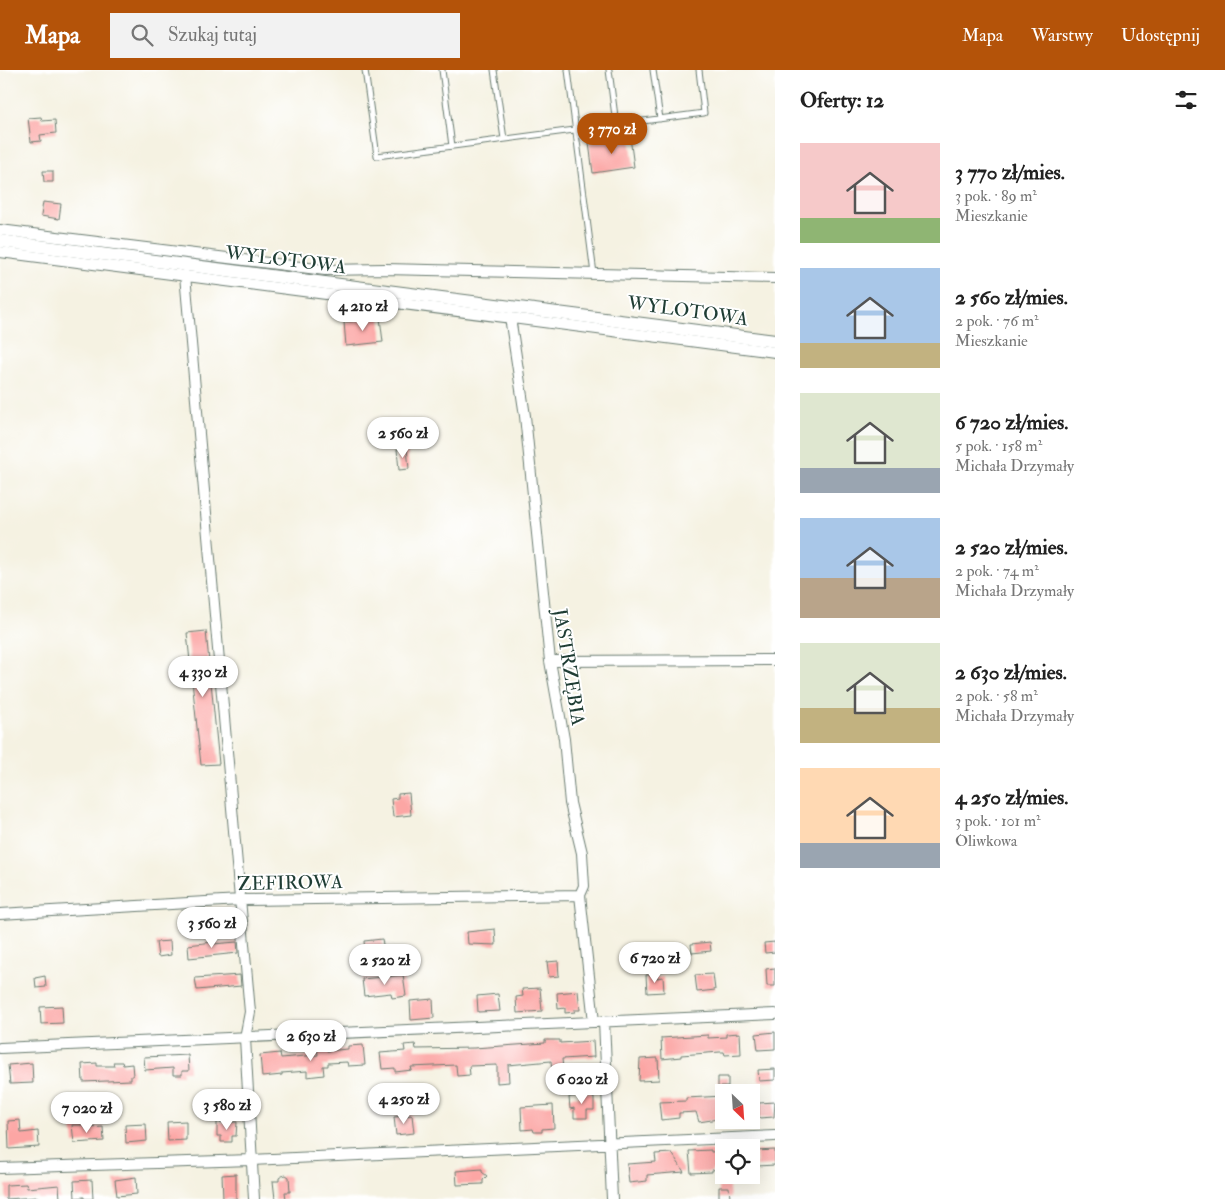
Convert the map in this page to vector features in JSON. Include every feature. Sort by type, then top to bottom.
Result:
[{"type":"street","name":"WYLOTOWA","points":[[0,230],[325,270],[385,268],[594,275],[775,278]]},
{"type":"street","name":"WYLOTOWA","points":[[0,241],[775,341]]},
{"type":"street","name":"WYLOTOWA","points":[[0,252],[775,352]]},
{"type":"street","points":[[185,275],[250,1012],[245,1038],[254,1199]]},
{"type":"street","name":"JASTRZĘBIA","points":[[510,317],[525,416],[550,661],[564,739],[570,803],[582,853],[584,886],[580,896],[599,1021],[612,1199]]},
{"type":"street","points":[[550,661],[775,660]]},
{"type":"street","name":"ZEFIROWA","points":[[0,914],[240,900],[580,896]]},
{"type":"street","points":[[0,1048],[775,1014]]},
{"type":"street","points":[[0,1168],[252,1160],[609,1142],[775,1136]]},
{"type":"lane","points":[[365,70],[377,156],[704,113],[698,70]]},
{"type":"lane","points":[[442,70],[452,146]]},
{"type":"lane","points":[[494,70],[504,140]]},
{"type":"lane","points":[[568,70],[594,275]]},
{"type":"lane","points":[[609,70],[616,124]]},
{"type":"lane","points":[[654,70],[660,119]]},
{"type":"building","points":[[41,117],[42,121],[55,120],[56,133],[40,135],[41,141],[31,142],[28,118]]},
{"type":"building","points":[[630,137],[634,167],[593,173],[589,143]]},
{"type":"building","points":[[43,171],[53,171],[53,182],[44,182]]},
{"type":"building","points":[[43,202],[61,204],[59,219],[41,216]]},
{"type":"building","points":[[380,318],[383,342],[346,346],[344,322]]},
{"type":"building","points":[[407,448],[409,469],[399,470],[397,449]]},
{"type":"building","points":[[206,631],[219,764],[201,765],[187,633]]},
{"type":"building","points":[[409,793],[411,815],[393,817],[391,799],[398,798],[398,794]]},
{"type":"building","points":[[495,929],[496,945],[468,944],[467,932]]},
{"type":"building","points":[[382,939],[384,950],[365,952],[364,941]]},
{"type":"building","points":[[170,941],[171,955],[158,957],[156,942]]},
{"type":"building","points":[[213,942],[213,944],[237,942],[238,953],[189,958],[188,945]]},
{"type":"building","points":[[710,942],[711,951],[692,953],[691,944]]},
{"type":"building","points":[[775,942],[775,952],[765,953],[764,943]]},
{"type":"building","points":[[660,947],[661,955],[637,957],[637,949]]},
{"type":"building","points":[[558,961],[559,976],[549,977],[547,962]]},
{"type":"building","points":[[775,968],[775,986],[767,986],[766,969]]},
{"type":"building","points":[[713,974],[715,990],[697,992],[695,975]]},
{"type":"building","points":[[240,975],[241,986],[197,990],[195,978]]},
{"type":"building","points":[[403,975],[406,996],[392,998],[391,993],[364,996],[362,979]]},
{"type":"building","points":[[646,975],[657,975],[657,978],[663,977],[664,992],[647,993]]},
{"type":"building","points":[[45,976],[46,987],[36,988],[35,978]]},
{"type":"building","points":[[540,988],[542,1011],[517,1013],[516,997],[523,996],[522,989]]},
{"type":"building","points":[[578,991],[580,1010],[565,1013],[565,1008],[558,1009],[557,993]]},
{"type":"building","points":[[498,994],[500,1011],[478,1012],[477,996]]},
{"type":"building","points":[[433,999],[434,1018],[411,1020],[410,1001]]},
{"type":"building","points":[[62,1006],[63,1023],[41,1024],[40,1007]]},
{"type":"building","points":[[775,1032],[775,1049],[758,1050],[756,1034]]},
{"type":"building","points":[[740,1033],[741,1054],[725,1055],[724,1052],[720,1052],[681,1055],[681,1057],[662,1059],[661,1038],[708,1035],[708,1038],[726,1037],[726,1034]]},
{"type":"building","points":[[545,1040],[560,1040],[560,1043],[593,1041],[594,1057],[562,1059],[564,1080],[553,1081],[551,1061],[508,1065],[509,1082],[497,1083],[497,1065],[469,1066],[470,1075],[457,1076],[456,1065],[411,1067],[412,1070],[395,1072],[395,1068],[382,1069],[380,1053],[405,1051],[404,1045],[415,1044],[416,1049],[474,1048],[545,1043]]},
{"type":"building","points":[[363,1045],[365,1065],[348,1066],[347,1062],[328,1063],[328,1066],[323,1066],[324,1075],[307,1077],[307,1071],[262,1077],[260,1055],[280,1053],[281,1058],[318,1055],[317,1048],[327,1048],[327,1051]]},
{"type":"building","points":[[188,1055],[189,1071],[182,1071],[182,1075],[173,1075],[173,1068],[145,1070],[144,1057]]},
{"type":"building","points":[[658,1058],[659,1080],[639,1081],[640,1059]]},
{"type":"building","points":[[113,1062],[122,1062],[123,1065],[132,1064],[133,1076],[131,1076],[131,1080],[83,1082],[82,1064],[97,1063],[97,1066],[114,1066]]},
{"type":"building","points":[[32,1063],[33,1083],[10,1084],[8,1065]]},
{"type":"building","points":[[775,1069],[775,1080],[759,1081],[758,1070]]},
{"type":"building","points":[[718,1077],[728,1077],[728,1084],[718,1084]]},
{"type":"building","points":[[592,1092],[594,1110],[587,1110],[587,1118],[574,1118],[574,1108],[570,1109],[569,1097],[579,1096],[579,1093]]},
{"type":"building","points":[[715,1096],[715,1119],[699,1122],[696,1112],[679,1113],[679,1118],[661,1120],[659,1102],[686,1101],[686,1098]]},
{"type":"building","points":[[775,1102],[774,1117],[760,1118],[760,1103]]},
{"type":"building","points":[[553,1105],[554,1128],[542,1129],[542,1132],[534,1132],[533,1129],[522,1130],[521,1107]]},
{"type":"building","points":[[412,1115],[414,1133],[396,1135],[394,1117]]},
{"type":"building","points":[[20,1120],[21,1133],[38,1131],[39,1147],[9,1149],[8,1121]]},
{"type":"building","points":[[186,1121],[186,1140],[168,1141],[167,1122]]},
{"type":"building","points":[[217,1122],[237,1122],[236,1136],[232,1136],[232,1142],[221,1142],[221,1136],[217,1136]]},
{"type":"building","points":[[146,1124],[147,1141],[126,1143],[125,1125]]},
{"type":"building","points":[[72,1125],[85,1125],[85,1128],[103,1127],[104,1141],[74,1143]]},
{"type":"building","points":[[711,1150],[711,1152],[715,1152],[715,1170],[712,1170],[712,1172],[691,1173],[689,1151]]},
{"type":"building","points":[[775,1150],[775,1165],[760,1166],[760,1151]]},
{"type":"building","points":[[672,1153],[684,1172],[647,1175],[647,1181],[629,1183],[627,1164],[656,1162],[655,1154]]},
{"type":"building","points":[[482,1169],[482,1172],[487,1176],[483,1180],[483,1184],[457,1185],[456,1171]]},
{"type":"building","points":[[236,1174],[236,1199],[223,1199],[222,1175]]},
{"type":"building","points":[[286,1175],[289,1177],[290,1192],[285,1192],[286,1199],[275,1199],[273,1181],[279,1181],[279,1178]]},
{"type":"building","points":[[136,1177],[137,1194],[117,1196],[115,1180]]},
{"type":"building","points":[[92,1180],[93,1199],[75,1198],[74,1181]]},
{"type":"building","points":[[26,1184],[27,1188],[59,1185],[60,1199],[38,1199],[38,1197],[6,1199],[6,1185]]},
{"type":"building","points":[[719,1187],[729,1187],[730,1198],[719,1198]]}]
